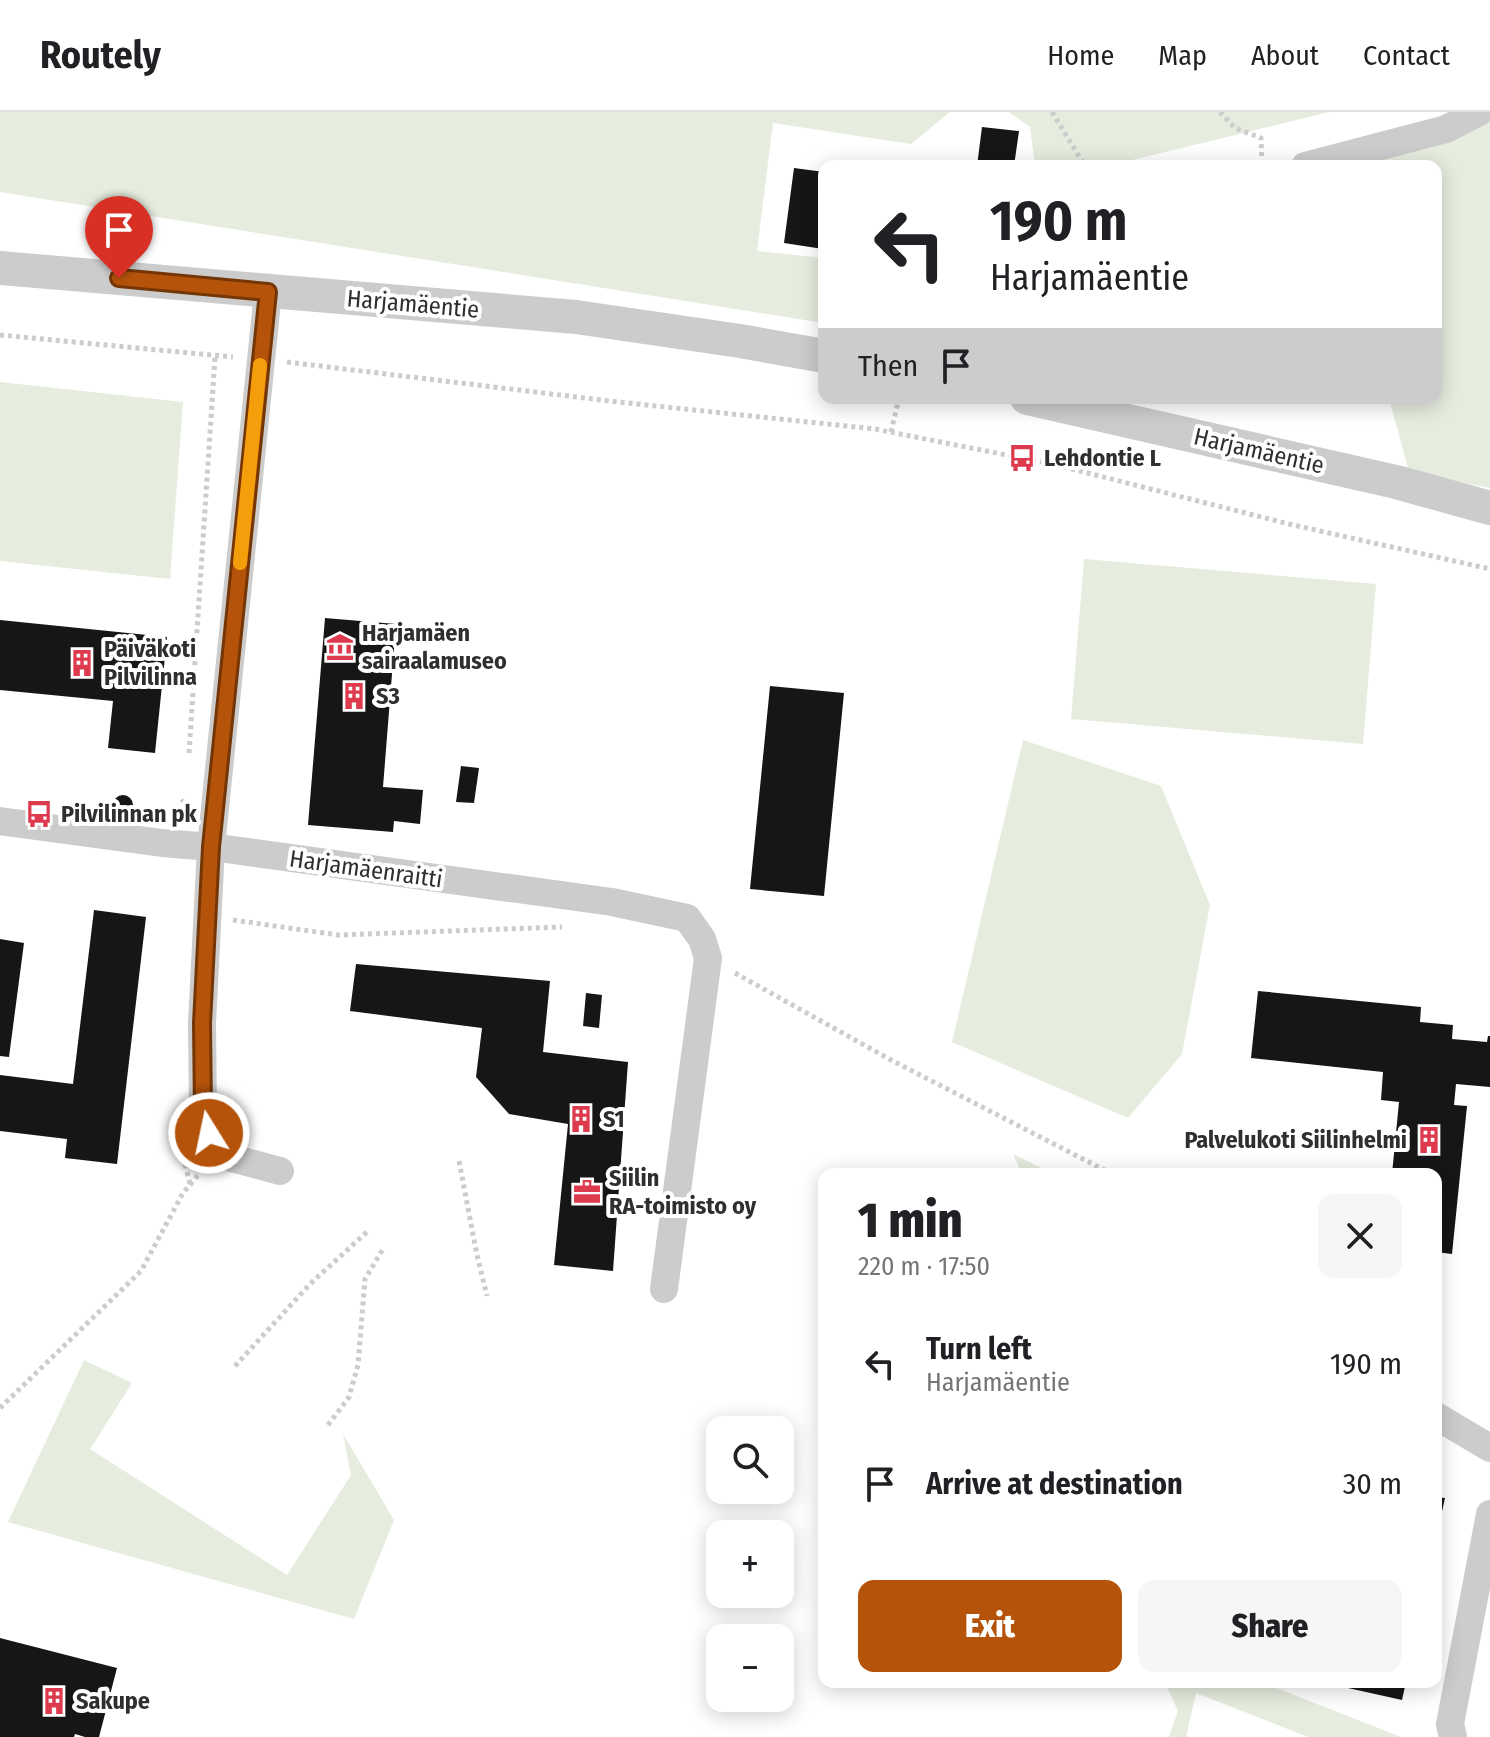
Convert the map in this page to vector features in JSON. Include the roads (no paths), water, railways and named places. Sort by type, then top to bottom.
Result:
[{"type":"street","points":[[1328,160],[1446,129],[1479,112]]},
{"type":"street","name":"Harjamäentie","points":[[0,268],[576,317],[818,355]]},
{"type":"street","points":[[268,292],[211,847],[202,1023],[203,1112],[216,1154],[280,1171]]},
{"type":"street","name":"Harjamäentie","points":[[1053,404],[1396,482],[1490,508]]},
{"type":"street","name":"Harjamäenraitti","points":[[0,821],[612,902],[687,918],[702,939],[708,958],[664,1289]]},
{"type":"street","points":[[1442,1420],[1490,1448]]},
{"type":"street","points":[[1453,1737],[1450,1724],[1490,1514]]},
{"type":"place","name":"Lehdontie L","points":[[1022,458]]},
{"type":"place","name":"Harjamäen sairaalamuseo","points":[[340,647]]},
{"type":"place","name":"Päiväkoti Pilvilinna","points":[[82,663]]},
{"type":"place","name":"S3","points":[[354,696]]},
{"type":"place","name":"Pilvilinnan pk","points":[[39,814]]},
{"type":"place","name":"S1","points":[[581,1119]]},
{"type":"place","name":"Palvelukoti Siilinhelmi","points":[[1429,1140]]},
{"type":"place","name":"Siilin RA-toimisto oy","points":[[587,1192]]},
{"type":"place","name":"Sakupe","points":[[54,1701]]}]
